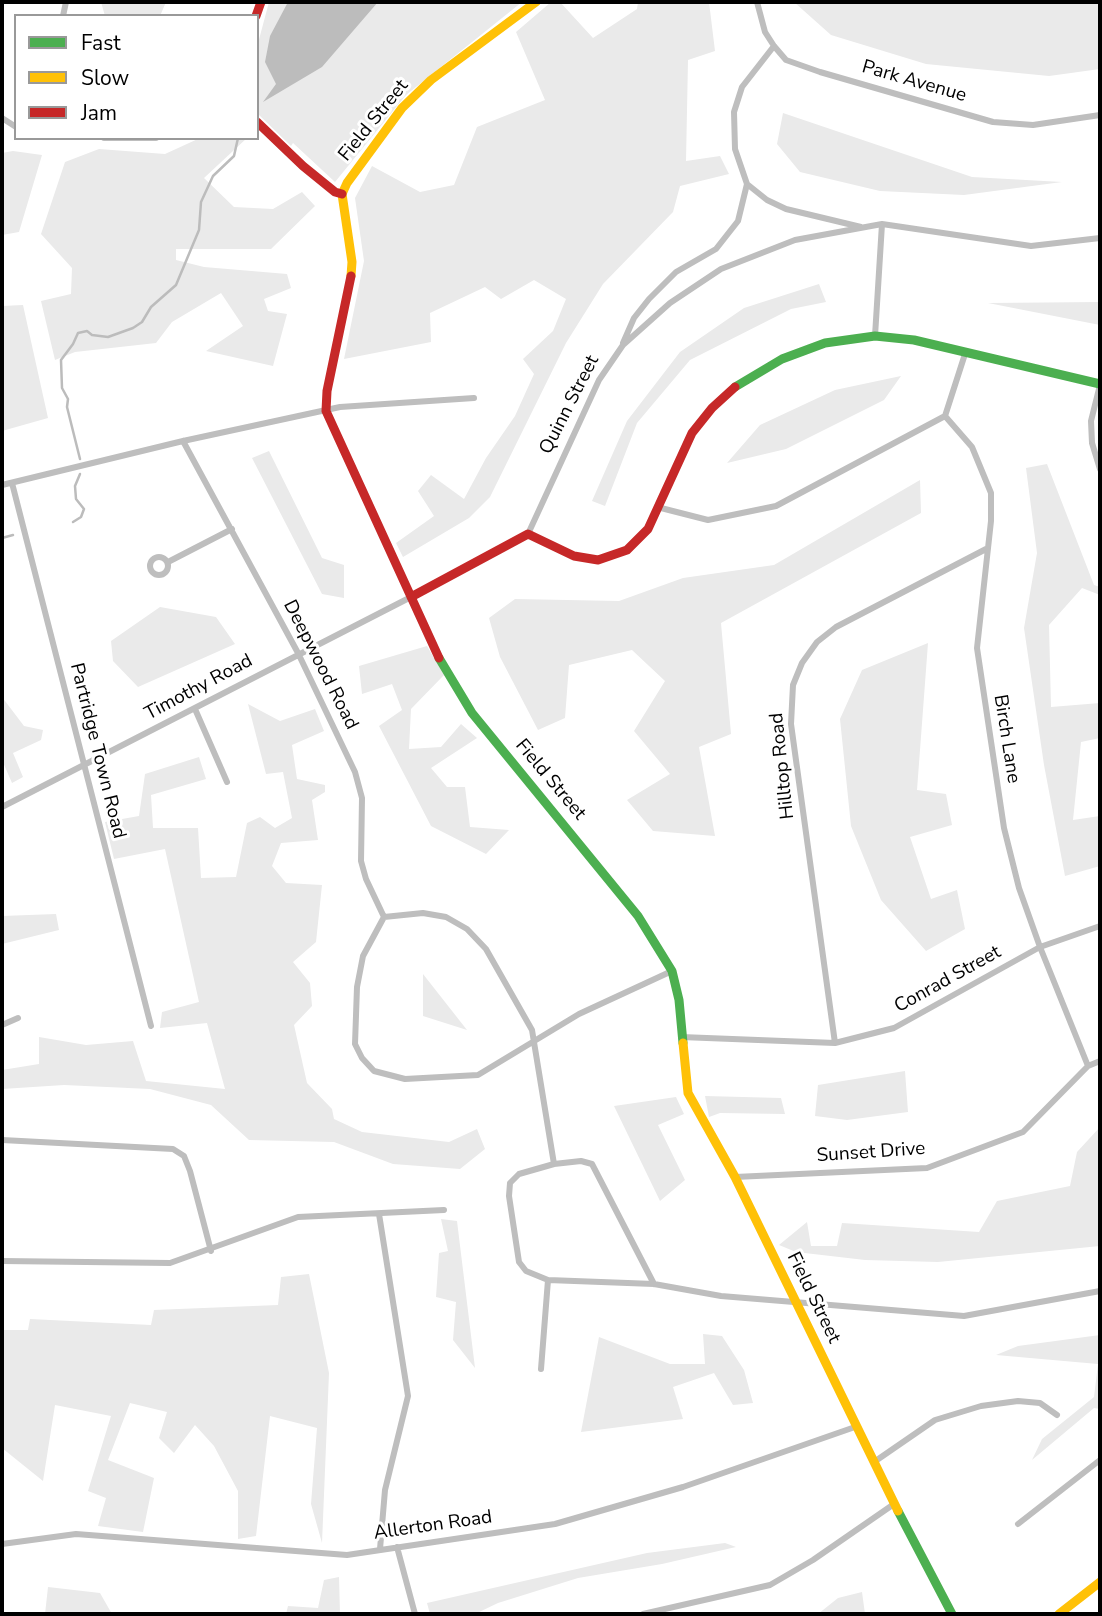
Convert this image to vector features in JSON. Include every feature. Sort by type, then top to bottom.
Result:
[{"type":"street","name":"Field Street","points":[[342,194],[357,167],[402,108],[431,80],[536,2]]},
{"type":"street","name":"Park Avenue","points":[[757,2],[765,32],[774,46],[786,60],[800,66],[993,122],[1033,125],[1100,115]]},
{"type":"street","points":[[622,345],[634,318],[649,299],[676,272],[716,249],[726,239],[742,211],[747,184],[736,149],[734,112],[742,87],[774,46]]},
{"type":"street","points":[[259,124],[303,166],[335,192],[342,194],[352,262],[350,292],[327,391],[326,411]]},
{"type":"street","name":"Quinn Street","points":[[747,184],[768,200],[786,209],[863,228]]},
{"type":"street","points":[[875,336],[882,224]]},
{"type":"street","name":"Quinn Street","points":[[528,534],[599,380],[622,345],[687,290],[740,260],[795,240],[882,224],[1031,246],[1100,238]]},
{"type":"street","points":[[411,597],[528,534],[574,556],[598,560],[627,550],[648,529],[692,433],[712,408],[744,380],[782,359],[825,343],[875,336],[914,340],[1100,385],[1091,421],[1092,443],[1100,469]]},
{"type":"street","points":[[657,507],[708,520],[776,506],[945,416],[965,354]]},
{"type":"street","points":[[2,485],[183,441],[340,407],[474,398]]},
{"type":"street","name":"Field Street","points":[[326,411],[440,661],[472,713],[638,916],[672,971],[679,1000],[688,1093],[735,1177],[855,1427],[952,1614]]},
{"type":"street","name":"Birch Lane","points":[[945,416],[972,447],[991,494],[991,521],[976,649],[1004,828],[1019,888],[1088,1066]]},
{"type":"street","name":"Deepwood Road","points":[[183,441],[298,653],[355,772],[362,798],[361,861],[366,879],[384,917]]},
{"type":"street","name":"Partridge Town Road","points":[[12,483],[151,1026]]},
{"type":"street","points":[[168,562],[232,529]]},
{"type":"street","name":"Hilltop Road","points":[[835,1043],[791,724],[793,685],[802,663],[817,642],[836,627],[986,549]]},
{"type":"street","name":"Timothy Road","points":[[2,807],[411,597]]},
{"type":"street","points":[[195,709],[227,782]]},
{"type":"street","points":[[554,1164],[536,1042],[532,1030],[486,949],[467,929],[446,917],[423,913],[384,917],[363,956],[357,986],[355,1044],[362,1058],[374,1071],[405,1079],[463,1078],[497,1066],[536,1042],[579,1014],[672,971]]},
{"type":"street","name":"Conrad Street","points":[[681,1037],[835,1043],[894,1028],[1040,947],[1100,926]]},
{"type":"street","points":[[2,1025],[18,1018]]},
{"type":"street","name":"Sunset Drive","points":[[735,1177],[927,1168],[1024,1132],[1088,1066],[1100,1061]]},
{"type":"street","points":[[2,1140],[173,1149],[184,1156],[187,1163],[211,1251]]},
{"type":"street","points":[[654,1284],[592,1164],[581,1161],[554,1164],[519,1174],[510,1182],[509,1196],[519,1262],[526,1271],[548,1280],[654,1284],[721,1296],[964,1316],[1100,1291]]},
{"type":"street","points":[[2,1261],[150,1265],[170,1263],[211,1251],[298,1217],[444,1210]]},
{"type":"street","points":[[379,1214],[408,1396],[385,1490],[380,1549]]},
{"type":"street","points":[[541,1369],[548,1280]]},
{"type":"street","points":[[874,1462],[934,1420],[959,1411],[1018,1401],[1040,1403],[1058,1415]]},
{"type":"street","name":"Allerton Road","points":[[2,1544],[76,1534],[346,1555],[555,1524],[683,1487],[855,1427]]},
{"type":"street","points":[[1018,1524],[1100,1460]]},
{"type":"street","points":[[643,1614],[770,1585],[813,1560],[894,1504]]},
{"type":"street","points":[[397,1548],[415,1614]]},
{"type":"street","points":[[1059,1614],[1100,1582]]},
{"type":"shaded area","points":[[101,2],[166,2],[161,14],[104,14]]},
{"type":"shaded area","points":[[269,2],[522,2],[406,95],[335,182],[293,143],[291,146],[259,115],[259,40]]},
{"type":"shaded area","points":[[288,2],[378,2],[322,67],[263,102],[276,84],[265,62],[270,36]]},
{"type":"shaded area","points":[[551,2],[560,2],[593,38],[637,9],[638,2],[709,2],[715,51],[688,60],[686,161],[720,156],[729,174],[680,186],[673,212],[603,284],[566,343],[490,497],[469,518],[403,557],[396,543],[434,516],[418,491],[431,475],[464,499],[486,458],[515,416],[534,374],[523,359],[553,331],[566,299],[534,280],[501,299],[485,287],[430,313],[431,342],[344,359],[364,261],[355,198],[372,166],[420,192],[454,185],[477,127],[545,100],[516,32]]},
{"type":"shaded area","points":[[794,2],[1100,2],[1100,69],[1049,76],[926,64],[831,35]]},
{"type":"shaded area","points":[[783,113],[972,177],[1062,182],[964,195],[880,191],[800,172],[777,144]]},
{"type":"shaded area","points":[[196,140],[245,140],[204,178],[234,207],[273,209],[302,192],[315,206],[271,249],[176,249],[176,260],[204,267],[287,274],[291,288],[264,299],[268,311],[287,314],[273,366],[206,351],[243,326],[221,293],[172,322],[156,343],[75,352],[55,360],[41,301],[71,294],[72,268],[41,234],[65,162],[99,149],[165,154]]},
{"type":"shaded area","points":[[13,151],[42,155],[19,232],[2,235],[2,153]]},
{"type":"shaded area","points":[[819,284],[826,302],[791,309],[690,360],[637,423],[605,506],[592,501],[627,421],[680,352],[744,308]]},
{"type":"shaded area","points":[[1100,302],[1100,325],[988,303]]},
{"type":"shaded area","points":[[23,305],[48,418],[2,431],[2,306]]},
{"type":"shaded area","points":[[901,376],[884,400],[786,449],[727,463],[760,425],[835,390]]},
{"type":"shaded area","points":[[269,451],[322,558],[344,565],[344,598],[322,594],[252,458]]},
{"type":"shaded area","points":[[1047,464],[1094,585],[1100,587],[1100,595],[1082,588],[1049,625],[1051,707],[1100,703],[1100,738],[1081,742],[1073,820],[1100,816],[1100,866],[1065,876],[1044,765],[1024,628],[1037,553],[1026,468]]},
{"type":"shaded area","points":[[920,480],[921,513],[721,623],[731,734],[699,747],[715,836],[653,831],[627,800],[670,774],[634,731],[665,681],[632,650],[569,665],[565,718],[538,730],[500,657],[489,618],[515,599],[619,601],[683,578],[774,565]]},
{"type":"shaded area","points":[[160,607],[216,617],[235,644],[138,687],[113,661],[111,641]]},
{"type":"shaded area","points":[[928,643],[917,790],[946,794],[952,825],[910,837],[931,899],[957,890],[965,929],[926,951],[881,900],[851,826],[840,719],[862,670]]},
{"type":"shaded area","points":[[427,646],[444,675],[411,709],[409,749],[441,747],[461,724],[477,738],[431,768],[447,787],[465,787],[470,827],[509,830],[486,854],[431,826],[379,726],[402,710],[392,684],[362,694],[359,666]]},
{"type":"shaded area","points":[[2,697],[24,726],[43,730],[41,740],[13,753],[23,777],[12,783],[2,760]]},
{"type":"shaded area","points":[[248,704],[280,721],[315,709],[324,731],[292,745],[297,779],[325,785],[325,792],[312,800],[318,840],[281,843],[272,866],[286,883],[322,885],[316,942],[293,962],[310,983],[312,1006],[294,1025],[307,1083],[332,1109],[334,1119],[362,1132],[449,1142],[477,1129],[485,1149],[460,1169],[393,1164],[334,1142],[249,1140],[211,1105],[150,1089],[64,1085],[2,1089],[2,1070],[39,1064],[39,1037],[86,1045],[133,1041],[146,1081],[225,1089],[207,1023],[160,1028],[162,1012],[199,1002],[165,849],[114,859],[105,822],[139,816],[145,774],[199,757],[206,779],[151,795],[153,828],[198,828],[201,878],[236,877],[247,823],[260,817],[275,828],[292,818],[283,772],[266,774]]},
{"type":"shaded area","points":[[56,914],[59,930],[2,944],[2,916]]},
{"type":"shaded area","points":[[423,974],[467,1030],[423,1016]]},
{"type":"shaded area","points":[[905,1071],[908,1112],[847,1120],[815,1116],[818,1085]]},
{"type":"shaded area","points":[[705,1096],[781,1098],[785,1114],[720,1113],[709,1117]]},
{"type":"shaded area","points":[[676,1097],[684,1114],[658,1125],[685,1180],[660,1201],[614,1106]]},
{"type":"shaded area","points":[[1100,1127],[1100,1246],[938,1262],[865,1260],[796,1252],[779,1245],[807,1222],[811,1246],[837,1246],[842,1223],[979,1232],[997,1201],[1070,1186],[1077,1152]]},
{"type":"shaded area","points":[[441,1219],[457,1221],[475,1368],[453,1340],[456,1302],[436,1297],[439,1253],[448,1251]]},
{"type":"shaded area","points":[[309,1274],[329,1373],[322,1543],[311,1504],[317,1428],[270,1416],[256,1536],[238,1539],[238,1491],[214,1446],[195,1425],[174,1453],[159,1438],[167,1412],[130,1403],[108,1460],[154,1478],[143,1532],[98,1526],[106,1498],[88,1491],[111,1416],[55,1405],[43,1481],[2,1448],[2,1330],[28,1330],[30,1319],[151,1325],[154,1310],[278,1305],[281,1277]]},
{"type":"shaded area","points":[[703,1334],[722,1336],[744,1370],[753,1403],[733,1405],[714,1373],[673,1387],[683,1419],[581,1432],[599,1337],[670,1364],[705,1364]]},
{"type":"shaded area","points":[[1100,1335],[1100,1409],[1094,1408],[1032,1460],[1042,1439],[1094,1397],[1098,1364],[996,1355],[1018,1346]]},
{"type":"shaded area","points":[[725,1543],[736,1547],[662,1564],[578,1578],[498,1603],[475,1614],[430,1614],[427,1603],[647,1553]]},
{"type":"shaded area","points":[[339,1577],[340,1614],[286,1614],[288,1606],[318,1608],[324,1580]]},
{"type":"shaded area","points":[[48,1587],[100,1593],[112,1614],[45,1614]]},
{"type":"shaded area","points":[[862,1592],[865,1614],[818,1614],[838,1598]]},
{"type":"waterway","points":[[80,459],[67,407],[68,399],[62,388],[61,360],[78,333],[87,331],[92,335],[108,337],[133,328],[142,322],[151,307],[176,285],[199,230],[201,202],[213,176],[234,156],[238,140]]},
{"type":"waterway","points":[[73,522],[81,517],[84,509],[76,499],[75,486],[80,474]]},
{"type":"waterway","points":[[2,538],[13,535]]},
{"type":"traffic: fast","points":[[735,387],[782,359],[825,343],[875,336],[914,340],[1100,384]]},
{"type":"traffic: fast","points":[[439,658],[472,713],[638,916],[672,971],[679,1000],[683,1043]]},
{"type":"traffic: fast","points":[[898,1511],[952,1614]]},
{"type":"traffic: slow","points":[[351,276],[352,262],[342,194],[347,183],[402,108],[431,80],[536,2]]},
{"type":"traffic: slow","points":[[683,1043],[688,1093],[735,1177],[898,1511]]},
{"type":"traffic: slow","points":[[1059,1614],[1100,1582]]},
{"type":"traffic: jam","points":[[257,14],[261,2]]},
{"type":"traffic: jam","points":[[259,124],[303,166],[335,192],[342,194]]},
{"type":"traffic: jam","points":[[351,276],[327,391],[326,411],[439,658]]},
{"type":"traffic: jam","points":[[411,597],[528,534],[574,556],[598,560],[627,550],[648,529],[692,433],[712,408],[735,387]]}]
